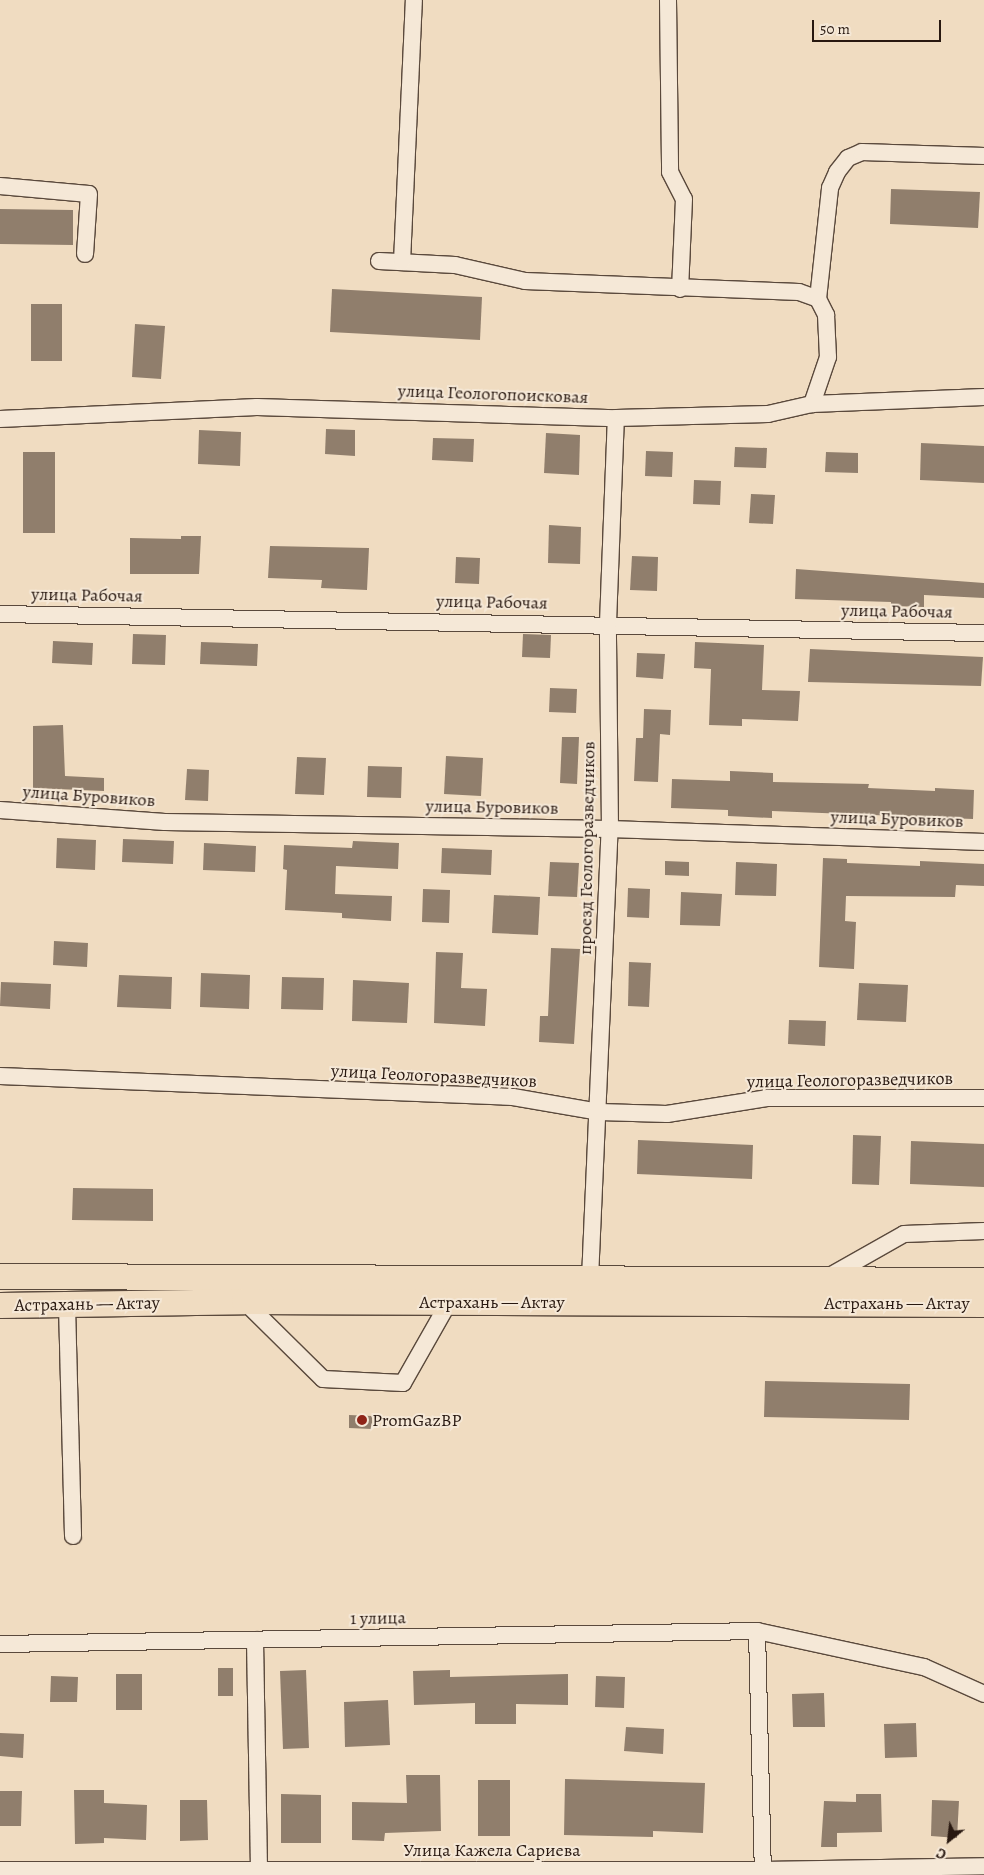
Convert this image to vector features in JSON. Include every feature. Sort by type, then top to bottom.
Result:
[{"type":"highway","name":"Астрахань — Актау","points":[[0,1276],[984,1280]]},
{"type":"highway","name":"Астрахань — Актау","points":[[0,1305],[66,1306],[244,1301],[984,1304]]},
{"type":"street","points":[[402,262],[414,0]]},
{"type":"street","points":[[668,0],[670,172],[684,199],[680,289]]},
{"type":"street","points":[[812,404],[828,357],[826,314],[818,299],[830,188],[837,172],[848,158],[862,152],[984,156]]},
{"type":"street","points":[[0,186],[89,194],[85,254]]},
{"type":"street","points":[[379,261],[455,265],[525,281],[680,289],[798,292],[818,299]]},
{"type":"street","name":"улица Геологопоисковая","points":[[0,419],[258,407],[616,418],[768,414],[812,404],[984,397]]},
{"type":"street","name":"проезд Геологоразведчиков","points":[[590,1278],[599,1112],[610,829],[608,624],[616,418]]},
{"type":"street","name":"улица Рабочая","points":[[0,614],[608,624],[984,633]]},
{"type":"street","name":"улица Буровиков","points":[[0,810],[165,822],[610,829],[984,842]]},
{"type":"street","name":"улица Геологоразведчиков","points":[[0,1076],[513,1097],[599,1112],[667,1114],[767,1098],[984,1098]]},
{"type":"street","points":[[824,1279],[904,1234],[984,1231]]},
{"type":"street","points":[[244,1301],[323,1379],[403,1383],[449,1302]]},
{"type":"street","points":[[66,1306],[72,1536]]},
{"type":"street","points":[[757,1631],[763,1873]]},
{"type":"street","name":"1 улица","points":[[0,1644],[757,1631],[924,1667],[984,1694]]},
{"type":"street","points":[[255,1640],[258,1873]]},
{"type":"street","name":"Улица Кажела Сариева","points":[[0,1870],[258,1873],[763,1873],[984,1866]]},
{"type":"building","points":[[891,189],[980,192],[978,228],[890,224]]},
{"type":"building","points":[[0,209],[73,210],[73,245],[0,244]]},
{"type":"building","points":[[332,289],[482,297],[480,340],[330,332]]},
{"type":"building","points":[[31,304],[62,304],[62,361],[31,361]]},
{"type":"building","points":[[135,324],[165,326],[161,379],[132,377]]},
{"type":"building","points":[[326,429],[355,430],[355,456],[325,454]]},
{"type":"building","points":[[199,430],[241,432],[240,466],[198,464]]},
{"type":"building","points":[[546,433],[580,435],[579,475],[544,473]]},
{"type":"building","points":[[433,438],[474,439],[473,462],[432,460]]},
{"type":"building","points":[[921,443],[984,446],[984,483],[920,480]]},
{"type":"building","points":[[735,447],[767,448],[766,468],[734,467]]},
{"type":"building","points":[[646,451],[673,452],[672,477],[645,476]]},
{"type":"building","points":[[23,452],[55,452],[55,533],[23,533]]},
{"type":"building","points":[[826,452],[858,453],[858,473],[825,472]]},
{"type":"building","points":[[694,480],[721,481],[720,505],[693,504]]},
{"type":"building","points":[[751,494],[775,495],[773,524],[749,523]]},
{"type":"building","points":[[549,525],[581,527],[580,564],[548,563]]},
{"type":"building","points":[[181,536],[201,536],[199,574],[130,574],[130,538],[181,539]]},
{"type":"building","points":[[270,546],[369,548],[367,590],[321,588],[322,580],[268,578]]},
{"type":"building","points":[[632,556],[658,557],[657,591],[630,590]]},
{"type":"building","points":[[456,557],[480,558],[479,584],[455,583]]},
{"type":"building","points":[[796,569],[984,583],[984,598],[924,595],[924,607],[891,606],[891,602],[795,599]]},
{"type":"building","points":[[133,634],[166,635],[165,665],[132,664]]},
{"type":"building","points":[[523,634],[551,635],[550,658],[522,657]]},
{"type":"building","points":[[53,641],[93,643],[92,665],[52,663]]},
{"type":"building","points":[[201,642],[258,644],[257,666],[200,664]]},
{"type":"building","points":[[695,642],[764,645],[762,690],[800,691],[798,721],[742,719],[742,726],[709,725],[711,669],[694,668]]},
{"type":"building","points":[[810,649],[983,657],[981,686],[808,682]]},
{"type":"building","points":[[637,653],[665,654],[663,679],[636,677]]},
{"type":"building","points":[[550,688],[577,689],[576,713],[549,712]]},
{"type":"building","points":[[644,709],[671,710],[670,735],[660,734],[658,782],[634,781],[636,738],[643,738]]},
{"type":"building","points":[[63,725],[65,776],[104,778],[104,791],[33,788],[33,726]]},
{"type":"building","points":[[562,737],[579,737],[577,784],[560,783]]},
{"type":"building","points":[[446,756],[483,758],[481,796],[444,794]]},
{"type":"building","points":[[297,757],[326,758],[324,795],[295,794]]},
{"type":"building","points":[[368,766],[402,767],[401,798],[367,797]]},
{"type":"building","points":[[187,769],[209,770],[208,801],[185,800]]},
{"type":"building","points":[[730,771],[773,773],[773,782],[869,784],[868,788],[935,791],[935,788],[974,790],[973,819],[772,811],[772,818],[728,816],[728,810],[671,808],[672,779],[730,781]]},
{"type":"building","points":[[57,838],[96,840],[95,870],[56,868]]},
{"type":"building","points":[[123,839],[174,841],[173,864],[122,862]]},
{"type":"building","points":[[353,841],[399,843],[398,869],[336,866],[335,894],[392,896],[391,921],[342,918],[342,913],[285,910],[287,870],[283,869],[284,845],[352,848]]},
{"type":"building","points":[[204,843],[256,846],[255,872],[203,870]]},
{"type":"building","points":[[442,848],[492,850],[491,875],[441,873]]},
{"type":"building","points":[[823,858],[847,859],[847,863],[920,866],[920,861],[984,864],[984,886],[956,885],[955,897],[846,896],[845,921],[856,922],[854,969],[819,967]]},
{"type":"building","points":[[665,861],[689,862],[689,876],[665,875]]},
{"type":"building","points":[[550,862],[579,863],[577,897],[548,896]]},
{"type":"building","points":[[736,862],[777,864],[776,896],[735,895]]},
{"type":"building","points":[[628,888],[650,889],[649,918],[627,917]]},
{"type":"building","points":[[423,889],[450,890],[449,923],[422,922]]},
{"type":"building","points":[[681,892],[722,894],[720,926],[680,925]]},
{"type":"building","points":[[494,895],[540,897],[538,935],[492,933]]},
{"type":"building","points":[[54,941],[88,943],[87,967],[53,965]]},
{"type":"building","points":[[551,948],[580,949],[574,1044],[539,1042],[540,1016],[548,1016]]},
{"type":"building","points":[[436,952],[463,953],[461,988],[487,989],[485,1026],[434,1023]]},
{"type":"building","points":[[629,962],[651,963],[649,1007],[628,1006]]},
{"type":"building","points":[[201,973],[250,975],[249,1009],[200,1007]]},
{"type":"building","points":[[119,975],[172,977],[171,1009],[117,1007]]},
{"type":"building","points":[[282,977],[324,978],[323,1010],[281,1009]]},
{"type":"building","points":[[353,980],[409,983],[407,1023],[352,1021]]},
{"type":"building","points":[[1,982],[51,984],[50,1009],[0,1006]]},
{"type":"building","points":[[859,983],[908,985],[906,1022],[857,1020]]},
{"type":"building","points":[[789,1020],[826,1021],[825,1046],[788,1044]]},
{"type":"building","points":[[853,1135],[881,1136],[879,1185],[852,1184]]},
{"type":"building","points":[[638,1140],[753,1145],[752,1179],[637,1174]]},
{"type":"building","points":[[911,1141],[984,1144],[984,1187],[910,1184]]},
{"type":"building","points":[[73,1188],[153,1189],[153,1221],[72,1220]]},
{"type":"building","points":[[765,1381],[910,1384],[909,1420],[764,1417]]},
{"type":"building","points":[[349,1415],[372,1416],[372,1429],[349,1428]]},
{"type":"building","points":[[218,1668],[233,1668],[233,1696],[218,1696]]},
{"type":"building","points":[[306,1670],[309,1748],[283,1749],[280,1671]]},
{"type":"building","points":[[450,1670],[450,1677],[568,1674],[568,1705],[516,1704],[516,1724],[475,1724],[475,1703],[414,1705],[413,1671]]},
{"type":"building","points":[[116,1674],[142,1674],[142,1710],[116,1710]]},
{"type":"building","points":[[51,1676],[78,1677],[77,1702],[50,1702]]},
{"type":"building","points":[[596,1676],[625,1677],[624,1708],[595,1707]]},
{"type":"building","points":[[824,1693],[825,1727],[793,1727],[792,1694]]},
{"type":"building","points":[[388,1700],[390,1745],[345,1747],[344,1702]]},
{"type":"building","points":[[916,1723],[917,1757],[885,1758],[884,1724]]},
{"type":"building","points":[[626,1727],[664,1729],[663,1754],[624,1751]]},
{"type":"building","points":[[0,1733],[24,1734],[23,1758],[0,1756]]},
{"type":"building","points":[[406,1775],[440,1775],[441,1831],[385,1833],[384,1841],[352,1840],[352,1802],[407,1803]]},
{"type":"building","points":[[565,1779],[705,1783],[703,1833],[653,1831],[653,1837],[564,1835]]},
{"type":"building","points":[[478,1780],[510,1780],[510,1836],[478,1836]]},
{"type":"building","points":[[74,1790],[104,1790],[104,1803],[147,1805],[146,1840],[104,1838],[104,1843],[75,1844]]},
{"type":"building","points":[[0,1791],[22,1791],[21,1826],[0,1826]]},
{"type":"building","points":[[281,1794],[321,1795],[321,1843],[281,1843]]},
{"type":"building","points":[[856,1794],[881,1794],[882,1832],[837,1833],[837,1847],[821,1847],[824,1801],[856,1802]]},
{"type":"building","points":[[180,1800],[207,1800],[208,1840],[180,1841]]},
{"type":"building","points":[[932,1800],[959,1801],[957,1838],[931,1836]]},
{"type":"place","name":"PromGazBP","points":[[362,1420]]}]
